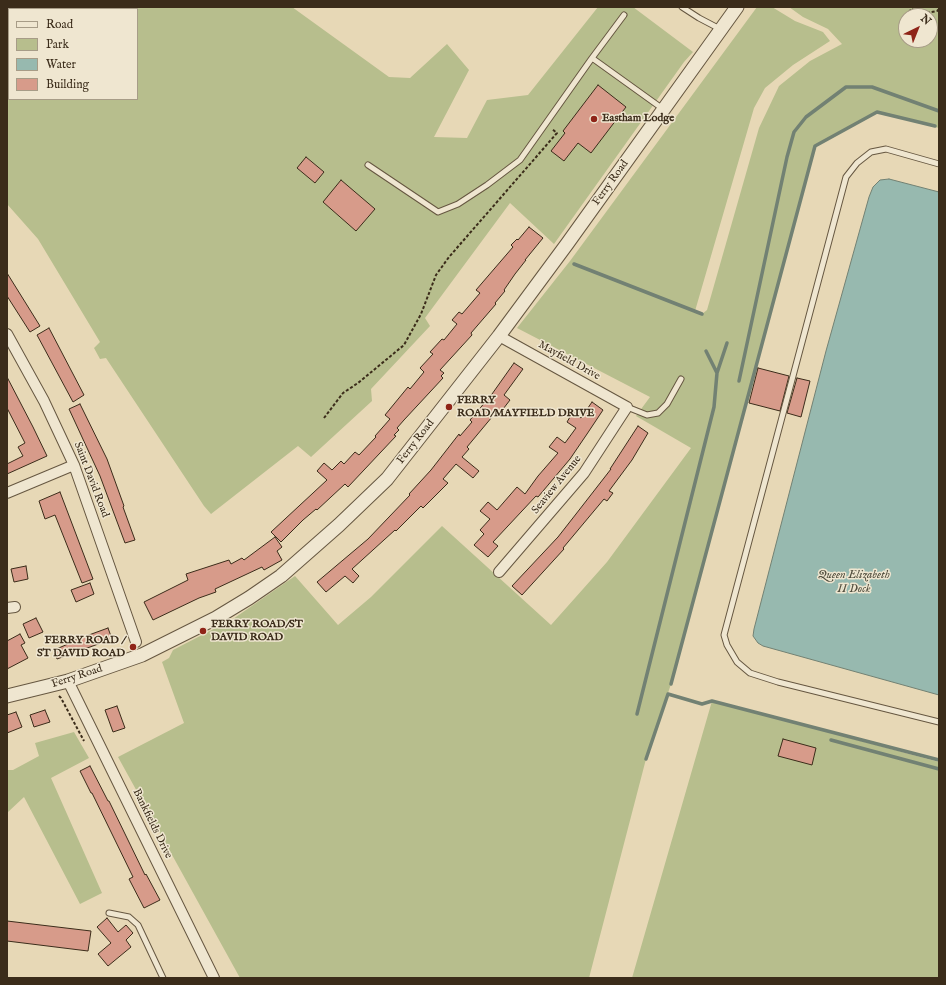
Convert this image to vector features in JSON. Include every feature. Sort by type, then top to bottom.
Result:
[{"type":"street","name":"Ferry Road","points":[[7,696],[68,680],[142,655],[216,618],[249,598],[295,565],[339,525],[387,479],[499,336],[737,7]]},
{"type":"street","name":"Saint David Road","points":[[7,334],[44,401],[74,465],[136,642]]},
{"type":"street","name":"Mayfield Drive","points":[[499,336],[627,407]]},
{"type":"street","name":"Seaview Avenue","points":[[499,572],[584,473],[627,407]]},
{"type":"street","points":[[7,493],[74,465]]},
{"type":"street","name":"Bankfields Drive","points":[[68,680],[214,978]]},
{"type":"lane","points":[[682,7],[699,18],[721,29]]},
{"type":"lane","points":[[368,165],[438,212],[458,204],[487,185],[520,160],[624,15]]},
{"type":"lane","points":[[592,58],[664,109]]},
{"type":"lane","points":[[939,164],[886,149],[871,152],[857,163],[846,177],[724,635],[727,645],[737,662],[750,674],[939,722]]},
{"type":"lane","points":[[627,407],[647,415],[658,413],[673,395],[681,379]]},
{"type":"lane","points":[[109,913],[129,917],[138,924],[163,978]]},
{"type":"path","points":[[324,418],[343,393],[404,345],[421,314],[436,275],[454,251],[557,133],[546,124]]},
{"type":"green space","points":[[7,7],[292,7],[389,77],[410,78],[447,44],[469,70],[434,137],[467,138],[487,100],[528,95],[598,7],[633,7],[693,52],[684,62],[554,244],[510,203],[425,318],[430,326],[371,389],[372,401],[311,457],[298,446],[211,514],[204,506],[106,358],[100,359],[94,348],[100,342],[38,239],[7,204]]},
{"type":"green space","points":[[757,7],[772,7],[795,21],[823,32],[830,41],[793,65],[765,88],[754,108],[695,311],[702,314],[707,310],[759,128],[779,86],[810,61],[842,44],[828,29],[803,17],[789,7],[939,7],[939,128],[877,112],[815,146],[671,684],[646,759],[589,978],[240,978],[118,757],[184,723],[162,662],[169,658],[173,650],[233,619],[295,576],[338,625],[371,597],[442,526],[551,625],[607,562],[691,448],[636,416],[650,397],[517,328],[570,261]]},
{"type":"green space","points":[[712,701],[939,762],[939,978],[632,978]]},
{"type":"green space","points":[[74,732],[89,758],[51,778],[102,893],[80,904],[24,797],[7,813],[7,770],[13,770],[39,756],[35,743]]},
{"type":"water","name":"Queen Elizabeth II Dock","points":[[889,179],[939,192],[939,695],[763,646],[758,643],[753,636],[826,351],[869,197],[873,187],[880,180]]},
{"type":"building","name":"Eastham Lodge","points":[[598,85],[626,107],[591,153],[578,143],[564,161],[551,151],[565,133],[563,131]]},
{"type":"building","points":[[306,157],[324,172],[315,183],[297,168]]},
{"type":"building","points":[[341,180],[375,209],[356,231],[323,202]]},
{"type":"building","points":[[529,227],[543,238],[515,274],[504,290],[505,291],[495,303],[496,304],[471,333],[472,335],[440,370],[444,373],[441,376],[443,378],[397,428],[399,430],[394,435],[396,436],[348,487],[345,484],[317,510],[316,509],[303,520],[281,542],[271,532],[327,480],[317,471],[324,463],[332,470],[341,461],[344,464],[355,452],[359,455],[376,437],[375,436],[390,419],[385,415],[408,387],[410,389],[424,372],[420,368],[433,354],[430,352],[442,339],[444,340],[457,324],[452,320],[459,312],[462,314],[480,293],[476,290],[513,247],[511,245],[517,239],[518,240]]},
{"type":"building","points":[[7,273],[40,326],[30,332],[7,296]]},
{"type":"building","points":[[49,328],[84,395],[73,402],[37,335]]},
{"type":"building","points":[[514,363],[523,369],[504,395],[510,400],[500,413],[497,411],[467,447],[469,449],[462,457],[479,471],[473,478],[456,464],[443,479],[448,483],[423,508],[421,506],[396,531],[395,530],[352,569],[359,576],[353,583],[345,576],[326,592],[317,582],[368,539],[410,495],[409,494],[431,470],[459,434],[460,436],[472,422],[470,420],[492,394]]},
{"type":"building","points":[[758,368],[789,376],[780,411],[749,403]]},
{"type":"building","points":[[7,377],[47,456],[7,474],[7,464],[23,456],[18,447],[25,443],[7,408]]},
{"type":"building","points":[[797,378],[810,381],[801,417],[787,413]]},
{"type":"building","points":[[592,402],[603,410],[587,434],[570,459],[538,497],[536,496],[493,542],[498,546],[488,557],[474,545],[484,534],[480,530],[490,519],[480,511],[488,502],[497,510],[517,487],[525,494],[558,453],[549,447],[557,437],[565,443],[576,428],[567,422],[573,412],[581,418]]},
{"type":"building","points":[[80,404],[107,459],[135,540],[125,543],[100,476],[69,409]]},
{"type":"building","points":[[638,426],[648,433],[632,460],[609,491],[613,493],[607,501],[604,499],[563,548],[564,549],[522,595],[512,586],[558,537],[611,469]]},
{"type":"building","points":[[60,492],[93,579],[82,583],[55,515],[45,519],[39,501]]},
{"type":"building","points":[[275,537],[282,547],[277,551],[282,560],[264,570],[262,567],[215,589],[216,592],[199,598],[153,620],[144,602],[188,580],[186,574],[229,560],[231,564],[242,558],[244,560]]},
{"type":"building","points":[[26,566],[28,579],[14,582],[11,569]]},
{"type":"building","points":[[90,583],[94,594],[76,602],[71,590]]},
{"type":"building","points":[[36,618],[43,632],[29,638],[23,624]]},
{"type":"building","points":[[108,628],[112,639],[57,659],[54,650],[68,644],[67,643]]},
{"type":"building","points":[[20,634],[25,643],[21,645],[28,658],[7,669],[7,641]]},
{"type":"building","points":[[117,706],[125,728],[113,732],[105,710]]},
{"type":"building","points":[[45,710],[50,722],[34,727],[30,715]]},
{"type":"building","points":[[16,712],[22,727],[7,733],[7,715]]},
{"type":"building","points":[[783,739],[816,748],[812,765],[778,756]]},
{"type":"building","points":[[90,766],[145,875],[146,874],[160,900],[144,908],[129,879],[133,877],[80,771]]},
{"type":"building","points":[[107,918],[118,932],[126,925],[133,933],[126,940],[131,947],[108,966],[98,954],[111,943],[97,927]]},
{"type":"building","points":[[7,921],[91,931],[88,951],[7,941]]},
{"type":"waterway","points":[[739,381],[787,157],[794,132],[806,117],[846,87],[872,87],[939,111]]},
{"type":"waterway","points":[[671,684],[815,146],[877,112],[935,126]]},
{"type":"waterway","points":[[574,264],[702,314]]},
{"type":"waterway","points":[[637,714],[714,407],[717,373],[727,343]]},
{"type":"waterway","points":[[706,351],[717,373]]},
{"type":"waterway","points":[[646,759],[668,694],[702,704],[712,701],[939,760]]},
{"type":"waterway","points":[[831,740],[939,769]]},
{"type":"place","name":"Eastham Lodge","points":[[594,119]]},
{"type":"place","name":"FERRY ROAD/MAYFIELD DRIVE","points":[[449,407]]},
{"type":"place","name":"FERRY ROAD/ST DAVID ROAD","points":[[203,631]]},
{"type":"place","name":"FERRY ROAD / ST DAVID ROAD","points":[[133,647]]}]
